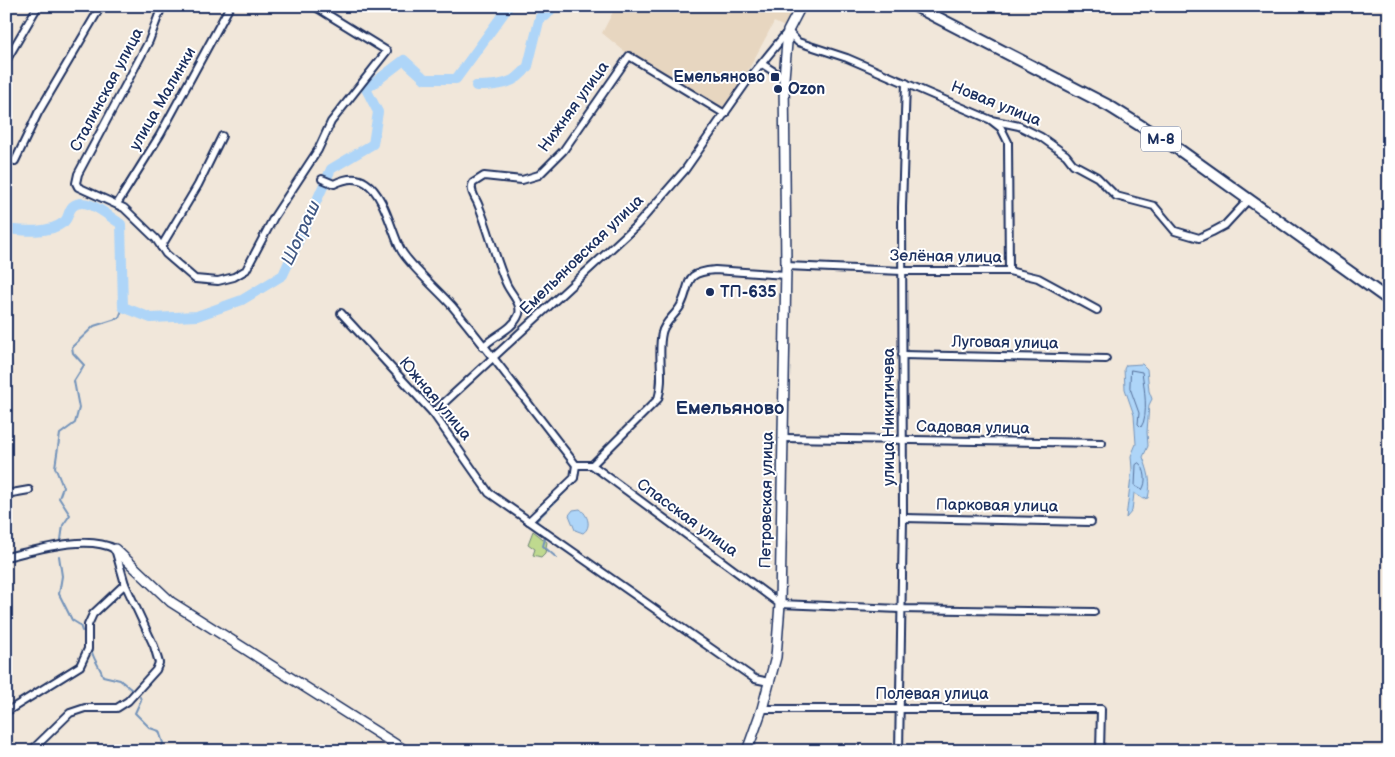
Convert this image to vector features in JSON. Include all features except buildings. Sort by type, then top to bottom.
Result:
[{"type":"main road","name":"М-8","points":[[915,6],[1109,106],[1181,151],[1389,300]]},
{"type":"street","points":[[6,61],[38,6]]},
{"type":"street","points":[[15,161],[38,113],[101,6]]},
{"type":"street","name":"Сталинская улица","points":[[117,204],[78,187],[76,183],[78,174],[149,41],[162,6]]},
{"type":"street","name":"улица Малинки","points":[[117,204],[160,135],[230,6]]},
{"type":"street","points":[[117,204],[156,239],[166,254],[195,279],[218,281],[234,277],[246,270],[274,217],[318,150],[330,122],[387,51],[314,6]]},
{"type":"street","name":"Петровская улица","points":[[747,751],[762,709],[776,657],[780,604],[786,270],[784,78],[788,31],[800,7]]},
{"type":"street","name":"Новая улица","points":[[788,31],[798,42],[847,58],[991,120],[1019,126],[1041,137],[1066,155],[1074,164],[1097,177],[1116,196],[1154,206],[1174,231],[1199,238],[1225,225],[1250,199]]},
{"type":"street","name":"Емельяновская улица","points":[[433,413],[637,225],[685,170],[748,80],[788,31]]},
{"type":"street","name":"Нижняя улица","points":[[483,347],[498,334],[510,328],[519,312],[519,305],[505,282],[471,188],[473,183],[484,176],[522,180],[539,175],[563,151],[629,56],[726,114]]},
{"type":"street","points":[[762,64],[784,78]]},
{"type":"street","name":"улица Никитичева","points":[[899,751],[903,441],[902,271],[906,83]]},
{"type":"street","points":[[991,120],[1001,128],[1008,142],[1009,271]]},
{"type":"street","points":[[161,247],[198,185],[222,136]]},
{"type":"street","points":[[322,179],[334,184],[345,179],[355,180],[366,183],[374,190],[397,237],[401,251],[452,306],[576,465],[574,478],[529,521],[755,679],[769,682]]},
{"type":"street","name":"Зелёная улица","points":[[592,465],[658,399],[662,331],[681,307],[691,278],[705,271],[1009,271],[1038,278],[1097,310]]},
{"type":"street","name":"Южная улица","points":[[341,313],[433,413],[489,493],[529,521]]},
{"type":"street","name":"Луговая улица","points":[[902,355],[1106,359]]},
{"type":"street","name":"Садовая улица","points":[[784,438],[1102,443]]},
{"type":"street","points":[[576,465],[592,465]]},
{"type":"street","name":"Спасская улица","points":[[592,465],[780,604]]},
{"type":"street","points":[[6,494],[29,490]]},
{"type":"street","name":"Парковая улица","points":[[902,518],[1091,522]]},
{"type":"street","points":[[6,557],[88,542],[105,544],[115,549],[171,602],[406,751]]},
{"type":"street","points":[[31,751],[70,713],[85,708],[117,708],[128,701],[156,670],[158,663],[154,646],[125,584],[115,549]]},
{"type":"street","points":[[6,712],[80,666],[88,649],[88,625],[94,614],[125,584]]},
{"type":"street","points":[[780,604],[900,609],[1094,612]]},
{"type":"street","name":"Полевая улица","points":[[762,709],[900,707],[1101,709],[1100,751]]},
{"type":"shaded area","points":[[616,6],[798,6],[787,28],[774,22],[727,110],[624,51],[602,33]]},
{"type":"green space","points":[[533,531],[547,542],[545,553],[541,557],[533,555],[535,549],[528,544]]},
{"type":"water","points":[[1142,364],[1147,369],[1149,391],[1152,399],[1149,405],[1148,446],[1143,457],[1150,487],[1148,498],[1143,499],[1134,493],[1132,511],[1126,518],[1132,469],[1131,456],[1136,444],[1134,415],[1125,389],[1124,369],[1126,365]]},
{"type":"water","points":[[580,509],[588,521],[587,528],[583,533],[575,530],[569,515],[573,510]]},
{"type":"waterway","name":"Шограш","points":[[6,229],[36,231],[58,226],[64,222],[73,206],[85,203],[98,208],[121,224],[123,307],[151,318],[197,316],[242,300],[283,275],[331,169],[373,144],[378,112],[366,89],[404,60],[425,79],[456,79],[509,6]]},
{"type":"waterway","points":[[476,86],[491,86],[512,81],[523,72],[528,66],[540,17],[546,16],[554,6]]},
{"type":"waterway","points":[[61,540],[63,525],[70,515],[59,498],[63,487],[55,467],[60,434],[75,423],[79,408],[74,381],[84,365],[73,353],[72,347],[94,326],[119,318],[123,307]]},
{"type":"waterway","points":[[536,521],[578,479]]},
{"type":"waterway","points":[[546,535],[543,546],[557,558]]},
{"type":"waterway","points":[[59,556],[62,576],[59,594],[72,620],[80,625],[82,631]]},
{"type":"waterway","points":[[91,647],[103,676],[120,680],[132,690]]},
{"type":"waterway","points":[[140,697],[141,700],[135,713],[150,728],[159,731],[163,743],[160,751]]},
{"type":"place","name":"Емельяново","points":[[775,77]]},
{"type":"place","name":"Ozon","points":[[778,89]]},
{"type":"place","name":"ТП-635","points":[[710,292]]},
{"type":"district","name":"Емельяново","points":[[730,408]]}]
